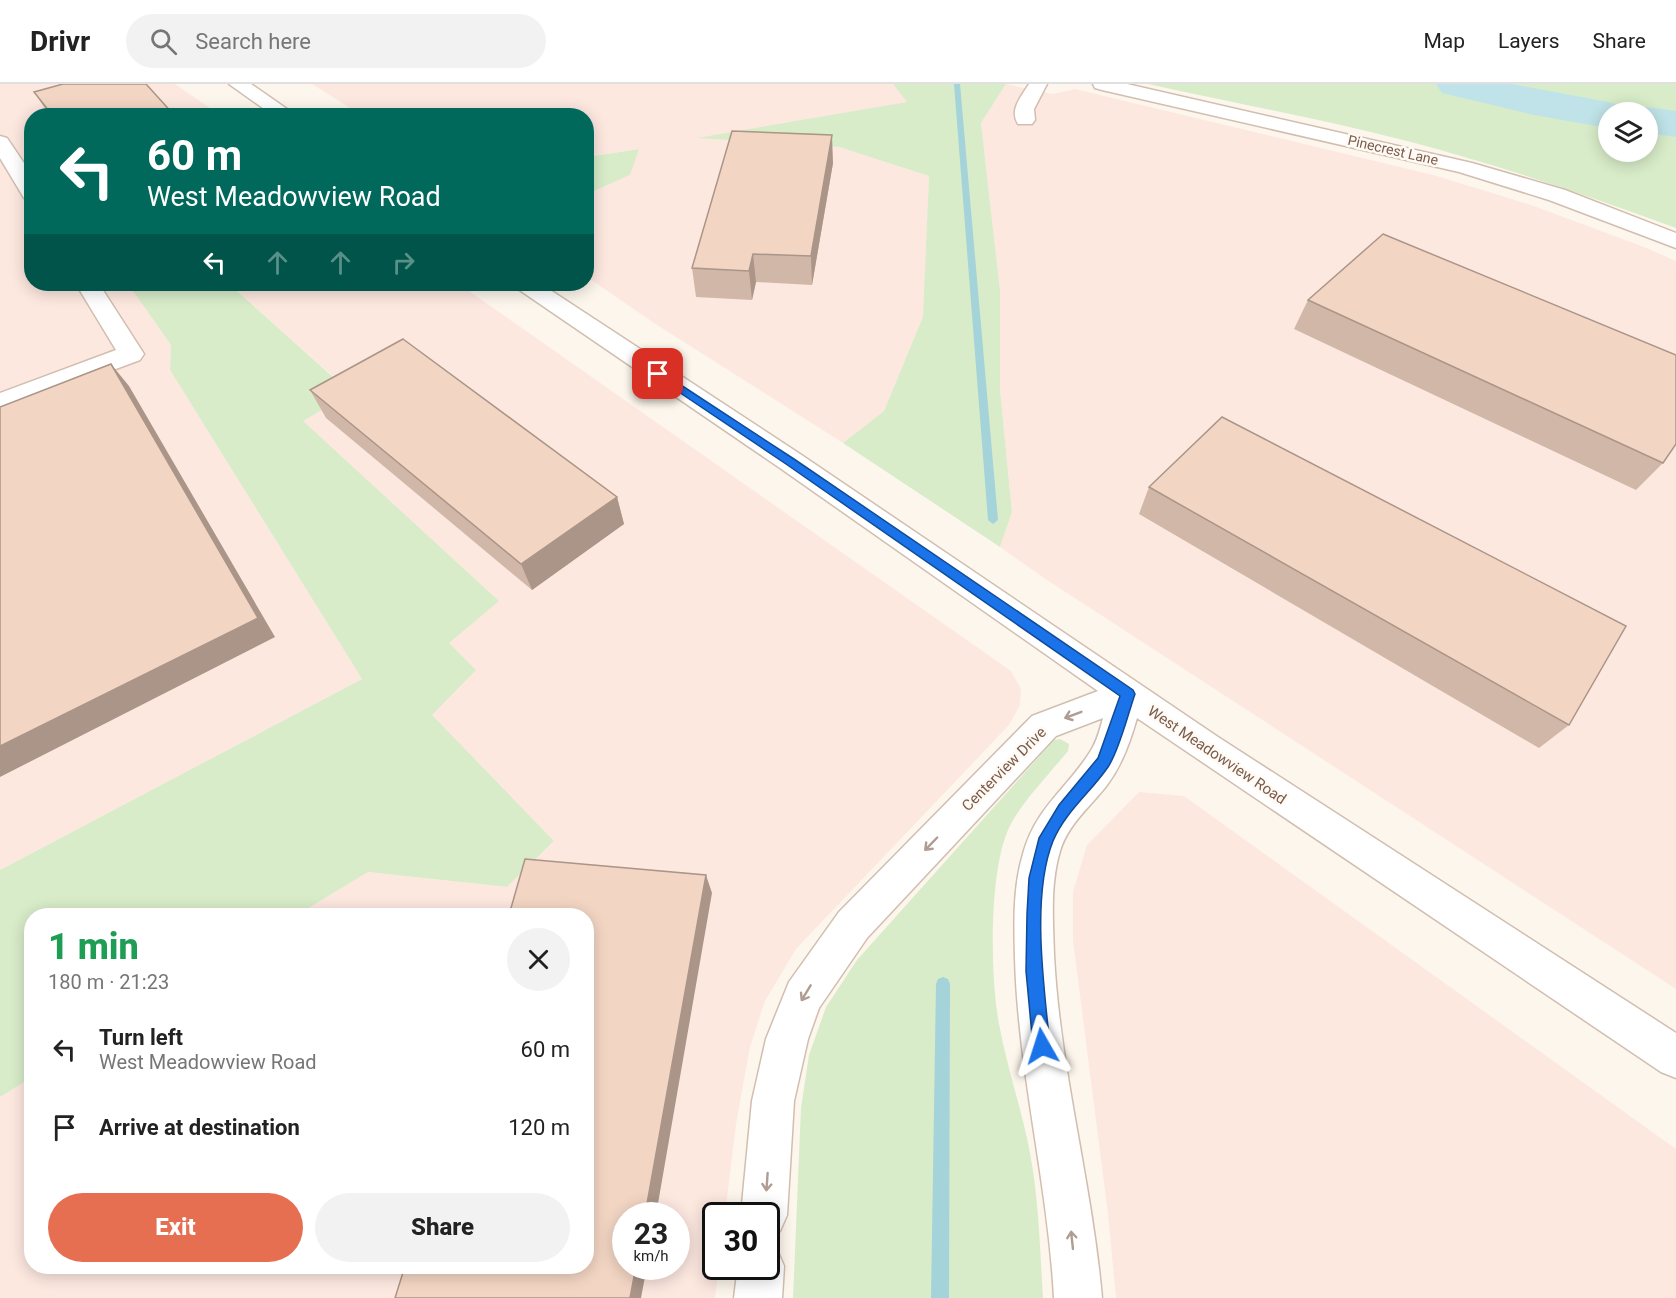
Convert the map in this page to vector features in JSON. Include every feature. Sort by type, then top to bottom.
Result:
[{"type":"street","points":[[238,84],[276,108]]},
{"type":"street","points":[[1025,120],[1024,109],[1038,84]]},
{"type":"street","name":"Pinecrest Lane","points":[[1102,84],[1464,167],[1557,195],[1676,241]]},
{"type":"street","points":[[0,142],[24,180]]},
{"type":"street","points":[[0,403],[131,354],[92,291]]},
{"type":"street","name":"West Meadowview Road","points":[[536,291],[790,461],[1329,830],[1676,1057]]},
{"type":"street","points":[[1078,1298],[1062,1157],[1042,1046],[1034,971],[1037,878],[1046,838],[1064,810],[1104,762],[1128,694]]},
{"type":"street","name":"Centerview Drive","points":[[766,1202],[773,1101],[787,1039],[803,996],[853,925],[1044,726],[1128,694]]},
{"type":"street","points":[[758,1298],[760,1280]]},
{"type":"shaded area","points":[[0,84],[175,84],[210,108],[24,108],[24,291],[133,291],[171,345],[170,370],[362,679],[0,870]]},
{"type":"shaded area","points":[[312,84],[893,84],[908,102],[701,138],[839,147],[929,176],[924,317],[884,411],[843,443],[654,323],[594,282],[594,191],[629,175],[638,149],[594,156],[594,108],[350,108]]},
{"type":"shaded area","points":[[1006,84],[1053,94],[1075,89],[1437,176],[1531,205],[1676,261],[1676,989],[1047,580],[1000,547],[1012,512],[1000,390],[1000,290],[981,123]]},
{"type":"shaded area","points":[[237,291],[469,291],[1011,671],[1021,689],[1020,705],[1009,725],[796,949],[765,1001],[750,1047],[736,1124],[727,1202],[702,1202],[702,1280],[717,1280],[715,1298],[0,1298],[0,1097],[24,1082],[24,1274],[594,1274],[594,908],[309,908],[368,872],[507,887],[554,841],[431,715],[449,643],[498,600],[302,421],[351,392]]},
{"type":"shaded area","points":[[1139,792],[1184,796],[1676,1149],[1676,1298],[1116,1298],[1108,1214],[1073,941],[1073,892],[1087,845]]},
{"type":"green space","points":[[893,84],[1006,84],[981,123],[1000,290],[1000,390],[1012,512],[1000,547],[843,443],[884,411],[923,317],[929,176],[839,147],[697,138],[907,102]]},
{"type":"green space","points":[[1148,84],[1676,84],[1676,228],[1475,160],[1342,125]]},
{"type":"green space","points":[[639,149],[630,175],[594,191],[594,156]]},
{"type":"green space","points":[[133,291],[237,291],[351,393],[303,421],[499,601],[449,643],[476,670],[432,715],[554,841],[507,887],[368,872],[309,908],[24,908],[24,1082],[0,1097],[0,870],[362,679],[170,370],[171,345]]},
{"type":"green space","points":[[1060,739],[1069,744],[1068,751],[1024,804],[1012,822],[1004,841],[995,892],[993,921],[996,1004],[1002,1040],[1027,1137],[1033,1171],[1043,1298],[793,1298],[801,1108],[809,1055],[826,1007],[857,960],[1054,740]]},
{"type":"building","points":[[63,84],[146,84],[168,108],[47,108],[34,92]]},
{"type":"building","points":[[732,131],[832,135],[811,256],[753,254],[749,271],[692,268]]},
{"type":"building","points":[[1383,234],[1676,355],[1676,444],[1663,463],[1308,300]]},
{"type":"building","points":[[403,339],[617,497],[521,564],[310,390]]},
{"type":"building","points":[[111,364],[258,618],[0,746],[0,407]]},
{"type":"building","points":[[1222,417],[1626,626],[1569,725],[1149,487]]},
{"type":"building","points":[[525,859],[706,875],[647,1202],[612,1202],[612,1280],[633,1280],[630,1298],[395,1298],[402,1274],[594,1274],[594,908],[511,908]]},
{"type":"waterway","points":[[957,84],[993,520]]},
{"type":"waterway","points":[[1457,84],[1534,102],[1598,113]]},
{"type":"waterway","points":[[1658,122],[1676,124]]},
{"type":"waterway","points":[[940,1298],[943,984]]},
{"type":"route","points":[[658,374],[790,461],[1128,694],[1104,762],[1064,810],[1046,838],[1037,878],[1034,914],[1034,971],[1042,1046]]}]
